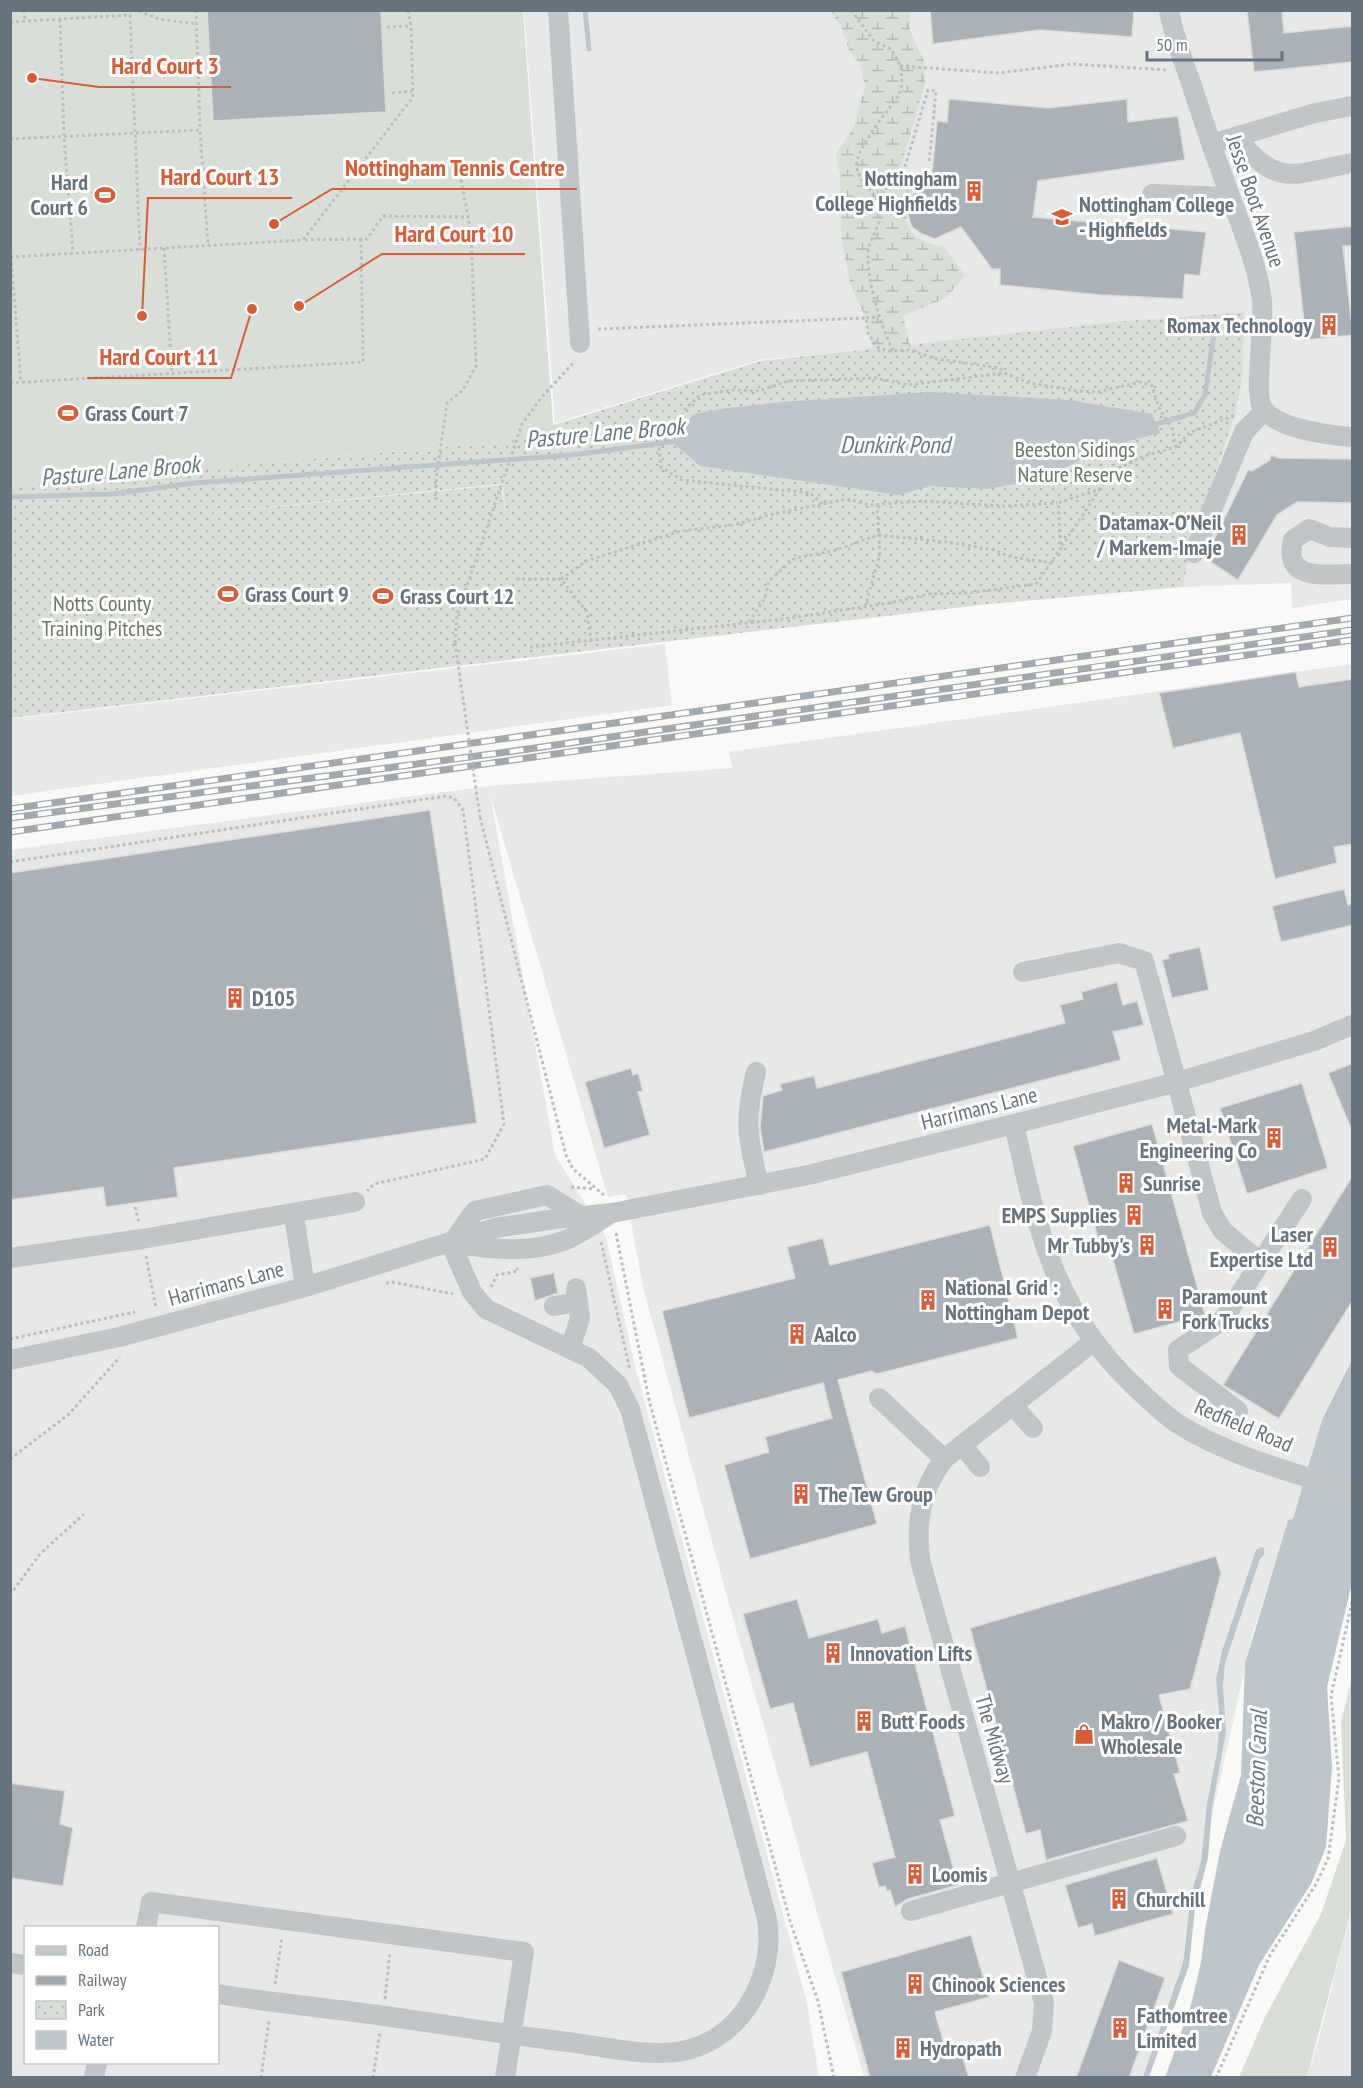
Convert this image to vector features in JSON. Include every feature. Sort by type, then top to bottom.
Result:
[{"type":"street","points":[[558,10],[583,344]]},
{"type":"street","name":"Jesse Boot Avenue","points":[[1168,10],[1211,144],[1254,262],[1262,300],[1264,330],[1258,387],[1262,407]]},
{"type":"street","points":[[1211,144],[1315,113],[1353,106]]},
{"type":"street","points":[[1235,137],[1259,163],[1282,174],[1291,175],[1353,163]]},
{"type":"street","points":[[1152,194],[1230,197]]},
{"type":"street","points":[[1194,553],[1244,432],[1262,407],[1281,421],[1307,430],[1353,437]]},
{"type":"street","points":[[1353,538],[1330,537],[1309,529],[1293,540],[1290,552],[1297,566],[1310,574],[1353,574]]},
{"type":"street","points":[[1023,972],[1119,953],[1144,962],[1212,1213],[1223,1231],[1260,1262]]},
{"type":"street","name":"Harrimans Lane","points":[[10,1360],[119,1337],[305,1287],[460,1241],[495,1228],[612,1213],[759,1185],[1014,1124],[1178,1083],[1314,1041],[1353,1025]]},
{"type":"street","points":[[756,1072],[747,1107],[748,1136],[759,1185]]},
{"type":"street","name":"Redfield Road","points":[[1014,1124],[1041,1237],[1052,1269],[1093,1342],[1114,1368],[1177,1423],[1260,1462],[1353,1491]]},
{"type":"street","points":[[219,1994],[511,2035],[655,2052],[685,2050],[703,2045],[731,2026],[743,2012],[761,1981],[769,1952],[767,1919],[630,1409],[618,1385],[602,1368],[570,1349],[494,1314],[477,1300],[481,1291],[460,1241],[475,1211],[547,1195],[581,1216]]},
{"type":"street","points":[[1238,1411],[1179,1366],[1178,1350],[1223,1320],[1302,1199]]},
{"type":"street","points":[[10,1258],[294,1215],[356,1202]]},
{"type":"street","name":"Harrimans Lane","points":[[460,1241],[511,1251],[529,1248],[567,1240],[612,1213]]},
{"type":"street","points":[[294,1215],[305,1287]]},
{"type":"street","points":[[554,1306],[577,1295],[580,1318],[570,1349]]},
{"type":"street","name":"The Midway","points":[[1025,2078],[1042,2031],[1044,2003],[920,1560],[917,1532],[924,1493],[932,1474],[944,1459],[1093,1342]]},
{"type":"street","points":[[879,1398],[944,1459]]},
{"type":"street","points":[[1012,1405],[1033,1428]]},
{"type":"street","points":[[962,1444],[980,1467]]},
{"type":"street","points":[[912,1911],[1176,1836]]},
{"type":"street","points":[[146,1926],[151,1902],[524,1952],[505,2078]]},
{"type":"path","points":[[24,10],[25,21]]},
{"type":"path","points":[[196,10],[200,130],[208,246]]},
{"type":"path","points":[[303,240],[413,97],[411,26],[408,10]]},
{"type":"path","points":[[851,10],[874,41],[891,49],[900,66],[902,84],[899,95],[861,150],[856,163],[859,174],[877,198],[881,218],[879,228],[871,239],[868,257],[879,317],[893,350]]},
{"type":"path","points":[[10,22],[130,15],[139,11],[159,19],[197,24]]},
{"type":"path","points":[[130,15],[140,250]]},
{"type":"path","points":[[60,19],[64,136],[73,253]]},
{"type":"path","points":[[387,27],[411,26]]},
{"type":"path","points":[[900,66],[999,73],[1072,64],[1187,71]]},
{"type":"path","points":[[877,198],[904,170],[928,90],[936,91],[929,164]]},
{"type":"path","points":[[392,93],[412,91]]},
{"type":"path","points":[[10,139],[200,130]]},
{"type":"path","points":[[436,500],[441,434],[447,403],[463,390],[476,366],[471,232],[459,170]]},
{"type":"path","points":[[21,383],[11,257],[303,240],[367,239],[383,216],[468,217]]},
{"type":"path","points":[[10,383],[363,362],[361,239]]},
{"type":"path","points":[[164,248],[172,373]]},
{"type":"path","points":[[834,2078],[818,2001],[790,1921],[649,1400],[612,1213],[573,1169],[566,1155],[480,817],[455,644],[458,615],[522,424],[583,344],[879,317]]},
{"type":"path","points":[[866,318],[868,333],[877,347],[886,351],[909,350],[937,359],[986,364],[1000,368],[1004,373]]},
{"type":"path","points":[[822,504],[810,493],[682,480],[661,466],[659,449],[687,407],[700,395],[733,390],[759,391],[788,381],[876,378],[908,385],[1004,373],[1029,383],[1077,391],[1097,392],[1141,382],[1155,390],[1159,408],[1172,429],[1176,447]]},
{"type":"path","points":[[531,647],[591,642],[644,633],[748,622],[866,606],[930,594],[968,593],[1036,584],[1053,563],[1114,470],[1144,456],[1176,447],[1189,433],[1262,407]]},
{"type":"path","points":[[516,579],[561,579],[586,561],[681,531],[734,525],[847,499],[877,505],[921,501],[1003,506],[1058,503],[1100,489]]},
{"type":"path","points":[[1058,503],[1061,548]]},
{"type":"path","points":[[866,606],[880,554],[877,505]]},
{"type":"path","points":[[748,622],[765,598],[769,580],[795,558],[833,552],[878,535],[947,542],[993,550],[1011,557],[1053,563]]},
{"type":"path","points":[[561,579],[587,612],[591,642]]},
{"type":"path","points":[[10,862],[446,796],[459,803],[463,810],[504,1124],[485,1159],[374,1184],[356,1202]]},
{"type":"path","points":[[599,1233],[631,1376]]},
{"type":"path","points":[[381,1285],[392,1282],[447,1294],[481,1291]]},
{"type":"path","points":[[10,1459],[68,1415],[123,1353],[113,1316]]},
{"type":"path","points":[[10,1595],[40,1554],[84,1514]]},
{"type":"path","points":[[1216,2078],[1270,1955],[1315,1886],[1328,1858],[1339,1778],[1330,1696],[1353,1602]]},
{"type":"shaded area","points":[[524,11],[1352,11],[1352,599],[1292,608],[1291,583],[1183,587],[1190,550],[1235,414],[1243,375],[1244,312],[759,360],[555,423]]},
{"type":"shaded area","points":[[665,644],[672,705],[11,796],[11,719]]},
{"type":"shaded area","points":[[1352,664],[1352,1360],[1322,1420],[1299,1501],[1293,1519],[1288,1520],[1252,1636],[1186,1933],[1183,1963],[1143,2077],[864,2077],[729,1604],[643,1287],[626,1194],[608,1197],[490,794],[555,1155],[606,1237],[635,1366],[807,2003],[819,2077],[11,2077],[10,850],[488,786],[732,768],[729,752]]},
{"type":"shaded area","points":[[1352,1907],[1352,2077],[1307,2078],[1320,2034]]},
{"type":"green space","points":[[11,11],[523,11],[554,437],[11,486]]},
{"type":"green space","points":[[831,11],[910,11],[910,31],[924,61],[925,84],[900,170],[918,182],[906,215],[912,232],[929,243],[943,246],[965,275],[946,298],[903,316],[910,346],[873,350],[866,318],[851,287],[841,236],[840,175],[836,154],[854,127],[865,86],[861,66],[849,50],[842,29]]},
{"type":"green space","name":"Beeston Sidings Nature Reserve","points":[[1244,312],[1243,375],[1235,415],[1190,550],[1183,587],[989,604],[11,718],[11,486],[553,437],[553,425],[760,361],[1115,322]],"holes":[[[502,484],[506,513],[501,485],[209,513]]]},
{"type":"green space","points":[[1352,1678],[1352,1907],[1307,2077],[1239,2077],[1265,2017],[1321,1914],[1346,1840],[1341,1722]]},
{"type":"water","name":"Dunkirk Pond","points":[[931,392],[1070,400],[1152,414],[1160,433],[1102,448],[1069,466],[1030,481],[987,489],[931,486],[899,495],[700,466],[671,441],[694,414],[720,409],[782,402]]},
{"type":"water","name":"Beeston Canal","points":[[1352,1360],[1352,1583],[1327,1687],[1332,1767],[1326,1847],[1311,1884],[1259,1965],[1211,2077],[1165,2078],[1191,2005],[1201,1963],[1220,1851],[1241,1775],[1245,1664],[1288,1520],[1293,1519],[1322,1420]]},
{"type":"water","points":[[1264,1548],[1264,1555],[1260,1559],[1225,1663],[1223,1686],[1226,1732],[1212,1808],[1208,1858],[1195,1908],[1189,1966],[1149,2077],[1143,2077],[1183,1963],[1191,1894],[1201,1862],[1207,1804],[1217,1752],[1220,1721],[1216,1680],[1222,1651],[1256,1550]]},
{"type":"building","points":[[207,10],[381,10],[386,112],[213,121]]},
{"type":"building","points":[[930,10],[1134,10],[1132,37],[1040,30],[933,44]]},
{"type":"building","points":[[1247,10],[1282,10],[1284,33],[1353,26],[1353,62],[1254,72]]},
{"type":"building","name":"Nottingham College Highfields","points":[[949,99],[1048,108],[1127,99],[1128,122],[1178,116],[1185,160],[1038,181],[1033,217],[1206,232],[1200,276],[1185,274],[1183,299],[1100,295],[1000,285],[1000,269],[992,269],[961,227],[935,239],[912,227],[907,212],[910,201],[919,183],[932,173],[937,121],[947,122]]},
{"type":"building","points":[[1353,226],[1353,246],[1343,246],[1353,335],[1306,340],[1294,232]]},
{"type":"building","name":"Datamax-O’Neil / Markem-Imaje","points":[[1271,455],[1279,458],[1353,459],[1353,503],[1297,502],[1277,515],[1238,580],[1205,558],[1248,470],[1252,471],[1270,460]]},
{"type":"building","points":[[1296,672],[1299,687],[1353,679],[1353,844],[1334,847],[1337,863],[1275,879],[1240,733],[1173,748],[1159,693]]},
{"type":"building","name":"D105","points":[[430,810],[477,1123],[174,1168],[178,1197],[106,1207],[103,1187],[10,1200],[10,873]]},
{"type":"building","points":[[1344,889],[1348,905],[1353,904],[1353,925],[1281,942],[1272,906]]},
{"type":"building","points":[[1200,947],[1209,990],[1172,998],[1162,960],[1169,958],[1168,954]]},
{"type":"building","points":[[1117,982],[1123,1005],[1137,1001],[1144,1025],[1113,1032],[1121,1060],[764,1152],[760,1128],[763,1096],[782,1090],[780,1084],[814,1076],[817,1088],[1065,1023],[1060,1005],[1083,999],[1081,992]]},
{"type":"building","points":[[1353,1063],[1353,1131],[1352,1131],[1328,1073]]},
{"type":"building","points":[[631,1068],[633,1075],[638,1073],[643,1091],[638,1092],[650,1135],[604,1148],[585,1082]]},
{"type":"building","name":"Metal-Mark Engineering Co","points":[[1302,1083],[1328,1168],[1247,1194],[1220,1108]]},
{"type":"building","points":[[1152,1124],[1205,1315],[1134,1334],[1107,1239],[1099,1242],[1073,1146]]},
{"type":"building","points":[[1353,1175],[1353,1300],[1279,1419],[1223,1385]]},
{"type":"building","points":[[990,1225],[1018,1338],[877,1374],[871,1371],[838,1380],[877,1524],[750,1559],[724,1465],[769,1452],[765,1437],[832,1418],[823,1383],[689,1418],[662,1311],[795,1278],[787,1247],[823,1238],[830,1265]]},
{"type":"building","points":[[554,1273],[558,1293],[535,1301],[530,1278]]},
{"type":"building","name":"Makro / Booker Wholesale","points":[[1216,1556],[1221,1574],[1190,1689],[1159,1695],[1180,1773],[1174,1774],[1188,1821],[1046,1860],[1040,1830],[1026,1834],[970,1628]]},
{"type":"building","points":[[797,1599],[809,1638],[878,1619],[882,1633],[905,1626],[955,1816],[940,1820],[958,1885],[908,1899],[895,1907],[890,1890],[887,1891],[885,1886],[879,1887],[872,1863],[895,1857],[867,1752],[810,1767],[793,1703],[770,1709],[743,1614]]},
{"type":"building","points":[[10,1783],[65,1791],[60,1824],[73,1828],[63,1886],[10,1878]]},
{"type":"building","name":"Churchill","points":[[1157,1858],[1173,1914],[1095,1936],[1092,1924],[1078,1928],[1065,1885]]},
{"type":"building","name":"Chinook Sciences","points":[[971,1935],[989,1997],[935,2012],[948,2059],[962,2055],[969,2078],[870,2078],[841,1972]]},
{"type":"building","name":"Fathomtree Limited","points":[[1119,1960],[1165,1978],[1129,2078],[1076,2078]]},
{"type":"waterway","points":[[585,10],[589,49]]},
{"type":"waterway","name":"Pasture Lane Brook","points":[[1150,426],[1194,413],[1205,395],[1213,339]]},
{"type":"waterway","name":"Pasture Lane Brook","points":[[10,497],[111,494],[194,483],[572,455],[678,441]]},
{"type":"railway","points":[[10,809],[1352,618]]},
{"type":"railway","points":[[10,818],[507,752],[1352,630]]},
{"type":"railway","points":[[10,832],[1352,640]]},
{"type":"place","name":"Hard Court 3","points":[[32,78]]},
{"type":"place","name":"Nottingham College Highfields","points":[[974,191]]},
{"type":"place","name":"Hard Court 6","points":[[105,195]]},
{"type":"place","name":"Nottingham College - Highfields","points":[[1062,217]]},
{"type":"place","name":"Nottingham Tennis Centre","points":[[274,224]]},
{"type":"place","name":"Hard Court 10","points":[[299,306]]},
{"type":"place","name":"Hard Court 11","points":[[252,309]]},
{"type":"place","name":"Hard Court 13","points":[[142,316]]},
{"type":"place","name":"Romax Technology","points":[[1329,325]]},
{"type":"place","name":"Grass Court 7","points":[[68,413]]},
{"type":"place","name":"Datamax-O’Neil / Markem-Imaje","points":[[1239,535]]},
{"type":"place","name":"Grass Court 9","points":[[228,594]]},
{"type":"place","name":"Grass Court 12","points":[[383,596]]},
{"type":"place","name":"D105","points":[[235,998]]},
{"type":"place","name":"Metal-Mark Engineering Co","points":[[1274,1138]]},
{"type":"place","name":"Sunrise","points":[[1126,1183]]},
{"type":"place","name":"EMPS Supplies","points":[[1134,1215]]},
{"type":"place","name":"Mr Tubby's","points":[[1147,1245]]},
{"type":"place","name":"Laser Expertise Ltd","points":[[1330,1247]]},
{"type":"place","name":"National Grid : Nottingham Depot","points":[[928,1300]]},
{"type":"place","name":"Paramount Fork Trucks","points":[[1165,1309]]},
{"type":"place","name":"Aalco","points":[[797,1334]]},
{"type":"place","name":"The Tew Group","points":[[801,1494]]},
{"type":"place","name":"Innovation Lifts","points":[[833,1653]]},
{"type":"place","name":"Butt Foods","points":[[864,1721]]},
{"type":"place","name":"Makro / Booker Wholesale","points":[[1084,1734]]},
{"type":"place","name":"Loomis","points":[[915,1874]]},
{"type":"place","name":"Churchill","points":[[1119,1899]]},
{"type":"place","name":"Chinook Sciences","points":[[915,1984]]},
{"type":"place","name":"Fathomtree Limited","points":[[1120,2028]]},
{"type":"place","name":"Hydropath","points":[[903,2048]]},
{"type":"park label","name":"Notts County Training Pitches","points":[[102,616]]}]
